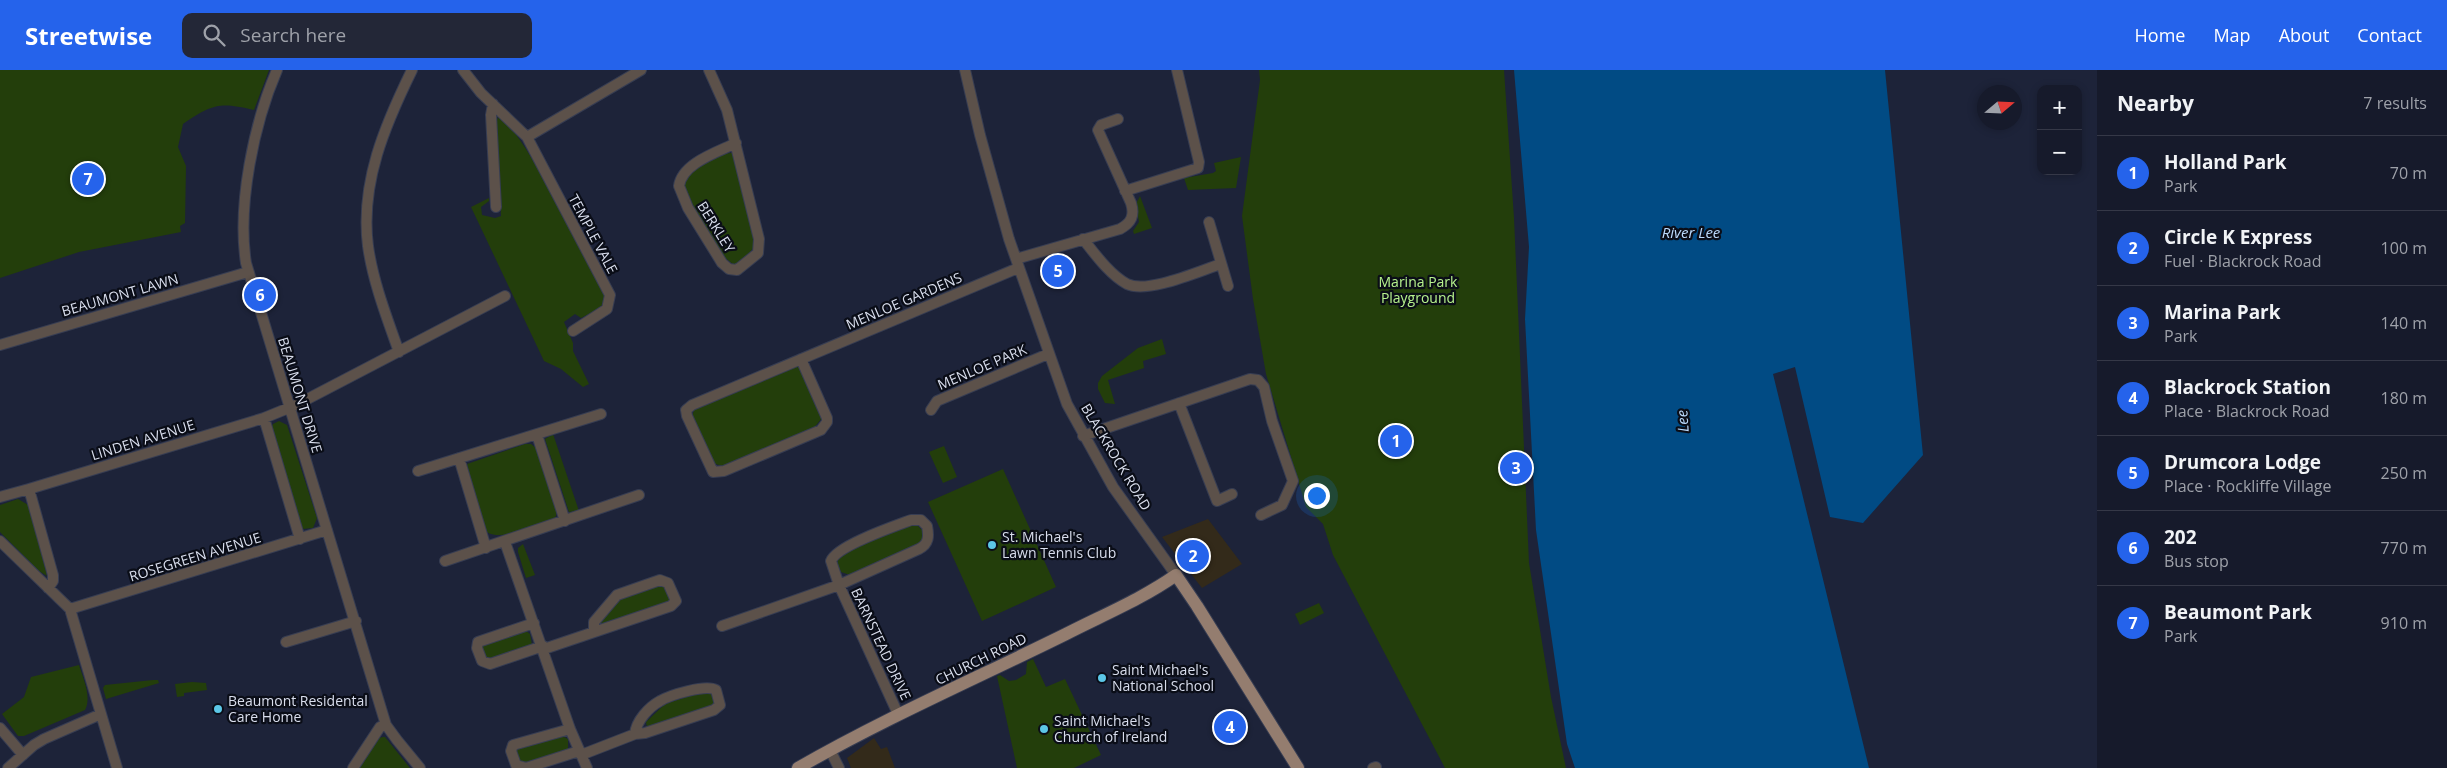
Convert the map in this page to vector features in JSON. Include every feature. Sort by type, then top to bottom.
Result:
[{"type":"main road","name":"BLACKROCK ROAD","points":[[1176,575],[1298,768]]},
{"type":"main road","name":"CHURCH ROAD","points":[[798,768],[898,714],[1012,662],[1153,590],[1176,575]]},
{"type":"street","name":"BEAUMONT DRIVE","points":[[277,70],[257,129],[250,166],[244,245],[248,272],[386,724],[396,740],[420,768]]},
{"type":"street","points":[[399,352],[376,280],[368,247],[367,216],[369,188],[374,164],[388,123],[412,70]]},
{"type":"street","name":"TEMPLE VALE","points":[[463,70],[481,93],[527,137],[610,295],[607,309],[573,331]]},
{"type":"street","points":[[527,137],[641,70]]},
{"type":"street","name":"BERKLEY","points":[[709,70],[721,94],[736,143],[760,245],[758,253],[737,270],[729,269],[722,262],[688,208],[679,186],[680,180],[687,170],[736,143]]},
{"type":"street","name":"BLACKROCK ROAD","points":[[965,70],[988,168],[1017,264],[1067,404],[1112,487],[1176,575]]},
{"type":"street","points":[[1118,119],[1099,126],[1098,130],[1125,191],[1198,168],[1199,162],[1177,70]]},
{"type":"street","points":[[493,104],[491,115],[496,207]]},
{"type":"street","name":"MENLOE GARDENS","points":[[801,359],[827,418],[825,426],[821,430],[724,471],[713,472],[686,410],[710,397],[1017,264],[1083,239],[1120,228],[1131,221],[1133,209],[1125,191]]},
{"type":"street","points":[[1209,222],[1228,286]]},
{"type":"street","points":[[1083,239],[1123,282],[1138,287],[1151,286],[1221,264]]},
{"type":"street","name":"BEAUMONT LAWN","points":[[0,345],[248,272]]},
{"type":"street","name":"LINDEN AVENUE","points":[[0,497],[264,418],[399,352],[505,296]]},
{"type":"street","name":"MENLOE PARK","points":[[931,410],[937,401],[1048,354]]},
{"type":"street","points":[[1083,436],[1250,379],[1261,382],[1272,421],[1293,481],[1282,505],[1261,515]]},
{"type":"street","points":[[1180,403],[1217,500],[1232,494]]},
{"type":"street","points":[[418,471],[602,414]]},
{"type":"street","points":[[264,418],[300,539]]},
{"type":"street","points":[[537,435],[565,520]]},
{"type":"street","points":[[459,458],[486,548]]},
{"type":"street","points":[[29,489],[54,575],[53,581],[48,588]]},
{"type":"street","points":[[445,561],[639,495]]},
{"type":"street","name":"BARNSTEAD DRIVE","points":[[722,626],[839,585],[924,547],[928,538],[927,526],[918,519],[911,520],[834,555],[831,562],[839,585],[898,714]]},
{"type":"street","name":"ROSEGREEN AVENUE","points":[[70,609],[327,530]]},
{"type":"street","points":[[0,541],[70,609],[117,768]]},
{"type":"street","points":[[505,542],[570,729],[587,768]]},
{"type":"street","points":[[534,623],[478,642],[477,648],[482,661],[490,664],[594,632],[671,606],[676,601],[668,583],[660,580],[617,595],[594,622],[594,632]]},
{"type":"street","points":[[286,642],[356,621]]},
{"type":"street","points":[[570,729],[513,745],[511,751],[516,765],[526,768],[580,753],[635,734],[645,734],[718,708],[720,701],[716,690],[704,687],[661,700],[639,721],[635,734]]},
{"type":"street","points":[[8,768],[44,739],[101,714]]},
{"type":"street","points":[[353,768],[380,727],[386,724]]},
{"type":"street","points":[[0,728],[22,755]]},
{"type":"street","points":[[830,750],[839,768]]},
{"type":"shaded area","points":[[1208,519],[1242,564],[1202,588],[1162,537]]},
{"type":"shaded area","points":[[874,738],[881,749],[887,747],[895,768],[851,768],[847,758]]},
{"type":"green space","points":[[0,70],[269,70],[254,110],[232,106],[217,106],[202,112],[183,124],[178,147],[186,166],[185,223],[180,226],[181,232],[79,252],[0,278]]},
{"type":"green space","name":"Marina Park Playground","points":[[1259,70],[1504,70],[1514,218],[1529,563],[1551,697],[1566,768],[1445,768],[1333,555],[1323,524],[1306,507],[1266,374],[1253,299],[1242,216],[1260,80]]},
{"type":"green space","points":[[498,117],[509,126],[538,169],[604,294],[605,301],[599,309],[581,318],[575,314],[564,322],[573,343],[573,351],[589,384],[583,387],[561,369],[544,361],[471,207],[489,198],[489,201],[481,207],[482,215],[495,218],[501,216],[496,124]]},
{"type":"green space","points":[[732,153],[735,156],[755,246],[741,263],[734,265],[724,257],[687,197],[685,186],[688,178],[699,168],[713,159]]},
{"type":"green space","points":[[1241,157],[1236,188],[1188,190],[1184,178],[1213,173],[1216,171],[1214,163]]},
{"type":"green space","points":[[1140,196],[1152,228],[1134,234],[1133,231],[1139,222],[1136,204]]},
{"type":"green space","points":[[1162,339],[1166,354],[1143,361],[1144,368],[1108,380],[1115,404],[1105,403],[1098,389],[1098,383],[1102,376],[1138,348]]},
{"type":"green space","points":[[798,365],[822,418],[813,429],[725,467],[710,462],[692,419],[694,409]]},
{"type":"green space","points":[[279,421],[287,425],[317,518],[313,528],[302,529],[271,428],[273,424]]},
{"type":"green space","points":[[553,434],[579,511],[569,512],[545,439]]},
{"type":"green space","points":[[525,444],[531,444],[536,448],[557,508],[556,516],[553,520],[507,535],[489,533],[483,529],[467,464]]},
{"type":"green space","points":[[944,446],[957,477],[943,483],[929,452]]},
{"type":"green space","name":"St. Michael's Lawn Tennis Club","points":[[1003,469],[1056,587],[982,621],[928,502]]},
{"type":"green space","points":[[18,499],[30,506],[47,576],[39,571],[0,532],[0,505]]},
{"type":"green space","points":[[909,525],[917,525],[923,531],[923,540],[919,544],[850,575],[841,572],[837,563],[848,552],[857,546]]},
{"type":"green space","points":[[523,544],[535,575],[526,578],[518,552],[518,548]]},
{"type":"green space","points":[[662,583],[671,601],[602,626],[600,624],[619,599]]},
{"type":"green space","points":[[1319,603],[1324,613],[1300,625],[1295,614]]},
{"type":"green space","points":[[526,631],[530,634],[532,645],[491,659],[485,656],[481,645]]},
{"type":"green space","points":[[1033,659],[1046,687],[1065,679],[1101,755],[1074,768],[1017,768],[997,676],[1000,675],[1009,681],[1016,680],[1026,674],[1027,662]]},
{"type":"green space","points":[[79,665],[88,699],[85,710],[24,736],[18,736],[2,714],[24,697],[31,677]]},
{"type":"green space","points":[[158,680],[159,683],[106,699],[103,688],[105,685]]},
{"type":"green space","points":[[206,683],[207,690],[184,693],[184,696],[177,697],[175,684]]},
{"type":"green space","points":[[702,692],[711,694],[715,704],[647,727],[646,722],[665,704]]},
{"type":"green space","points":[[562,736],[568,739],[568,750],[526,763],[520,762],[516,752],[518,748]]},
{"type":"green space","points":[[385,737],[410,768],[358,768],[379,738]]},
{"type":"water","name":"River Lee","points":[[1514,70],[1885,70],[1923,455],[1863,523],[1830,517],[1795,367],[1773,374],[1869,768],[1575,768],[1567,744],[1536,530],[1525,319],[1529,247]]},
{"type":"place","name":"Beaumont Park","points":[[88,179]]},
{"type":"place","name":"Drumcora Lodge","points":[[1058,271]]},
{"type":"place","name":"202","points":[[260,295]]},
{"type":"place","name":"Holland Park","points":[[1396,441]]},
{"type":"place","name":"Marina Park","points":[[1516,468]]},
{"type":"place","name":"St. Michael's Lawn Tennis Club","points":[[992,545]]},
{"type":"place","name":"Circle K Express","points":[[1193,556]]},
{"type":"place","name":"Saint Michael's National School","points":[[1102,678]]},
{"type":"place","name":"Beaumont Residental Care Home","points":[[218,709]]},
{"type":"place","name":"Blackrock Station","points":[[1230,727]]},
{"type":"place","name":"Saint Michael's Church of Ireland","points":[[1044,729]]},
{"type":"water label","name":"Lee","points":[[1683,421]]}]
